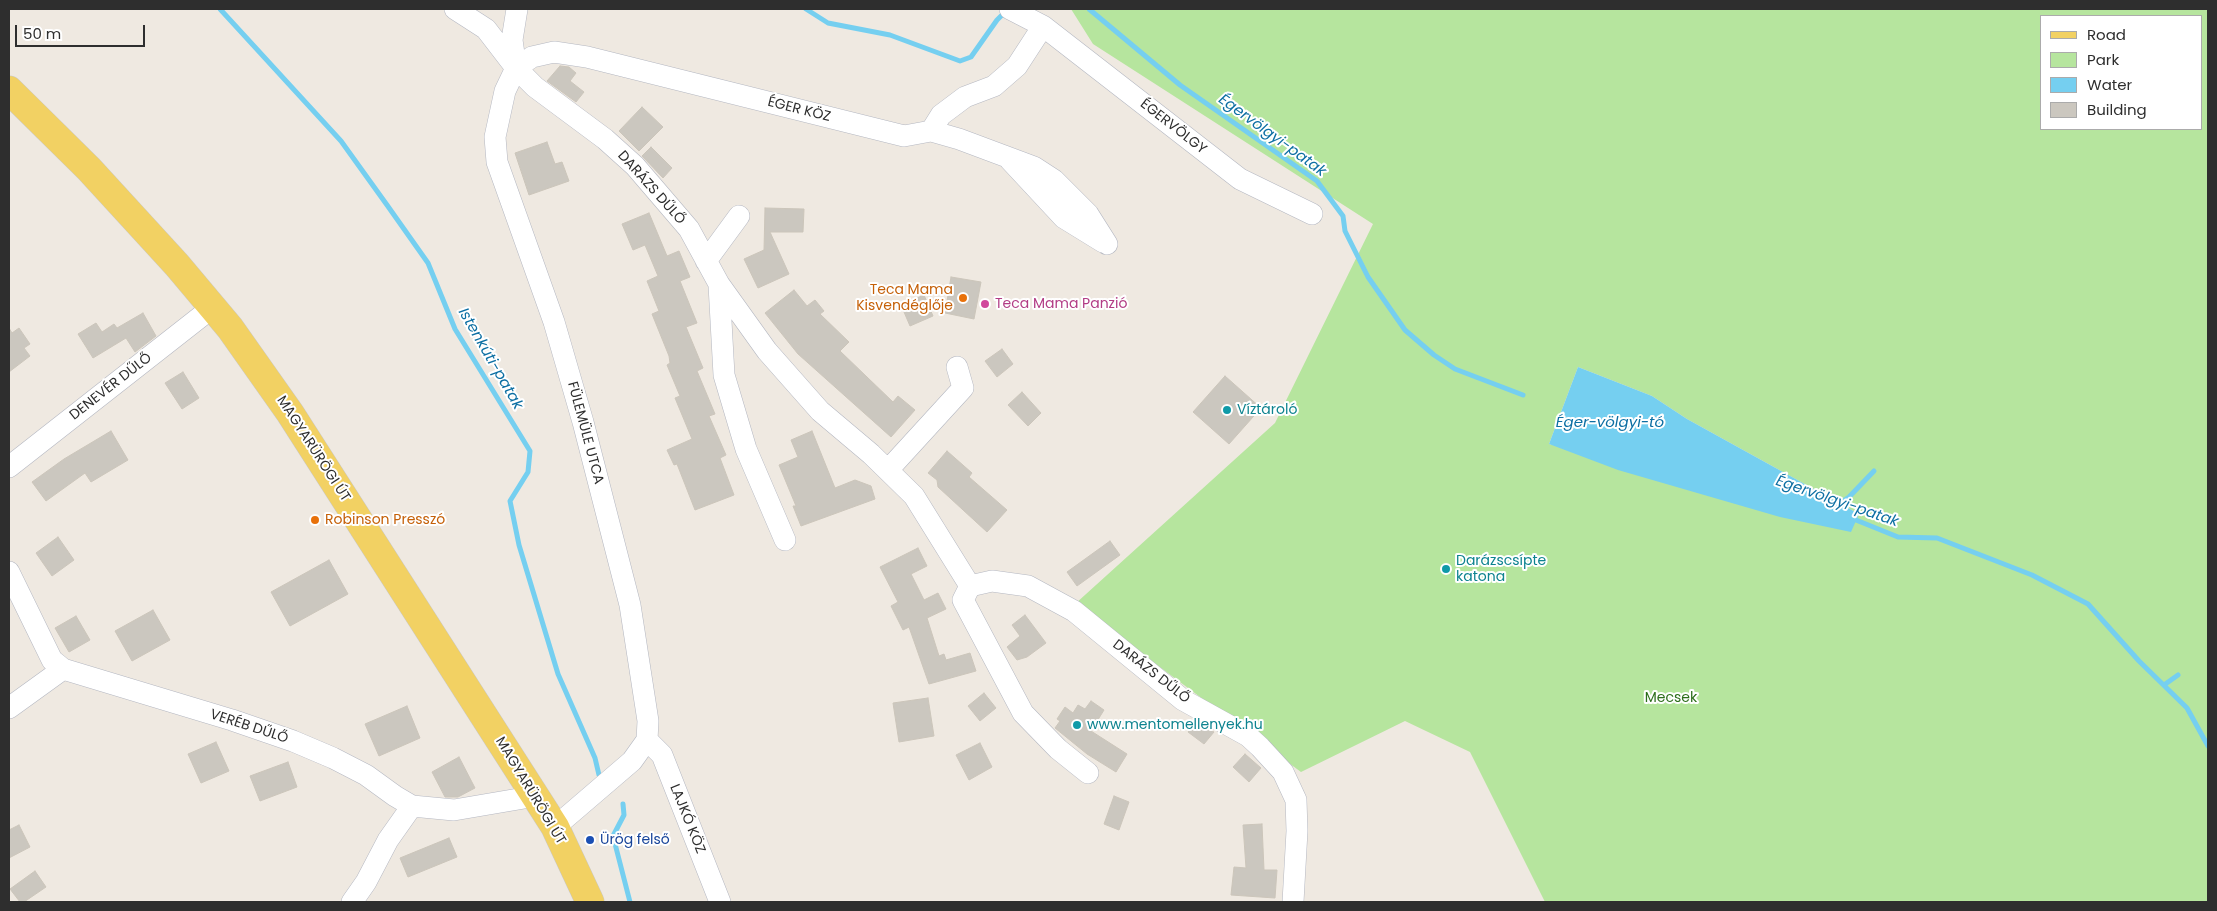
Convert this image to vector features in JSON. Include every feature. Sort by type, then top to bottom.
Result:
[{"type":"main road","name":"MAGYARÜRÖGI ÚT","points":[[9,90],[89,169],[213,307],[290,413],[536,796],[555,828],[590,902]]},
{"type":"street","name":"DARÁZS DŰLŐ","points":[[455,9],[486,29],[516,68],[535,87],[605,139],[635,166],[688,229],[719,284],[767,351],[820,411],[888,470],[914,496],[970,586],[992,581],[1028,586],[1074,611],[1183,700],[1248,736],[1260,747],[1283,772],[1296,800],[1297,831],[1294,902]]},
{"type":"street","points":[[516,68],[512,40],[517,9]]},
{"type":"street","name":"ÉGERVÖLGY","points":[[1012,10],[1043,26],[1240,180],[1312,214]]},
{"type":"street","points":[[1006,157],[1064,218],[1107,244],[1088,214],[1054,180],[1034,167],[959,139],[931,131],[941,115],[965,97],[994,86],[1017,66],[1043,26]]},
{"type":"street","name":"ÉGER KÖZ","points":[[516,68],[532,57],[554,52],[587,56],[904,136],[931,131]]},
{"type":"street","name":"FÜLEMÜLE UTCA","points":[[516,68],[504,91],[495,137],[497,162],[554,322],[583,422],[630,605],[648,721],[647,740]]},
{"type":"street","points":[[706,261],[739,216]]},
{"type":"street","name":"DARÁZS DŰLŐ","points":[[719,284],[724,375],[746,449],[784,540]]},
{"type":"street","name":"DENEVÉR DŰLŐ","points":[[9,467],[213,307]]},
{"type":"street","points":[[888,470],[962,388],[957,367]]},
{"type":"street","points":[[9,572],[52,660],[63,670],[9,708]]},
{"type":"street","points":[[970,586],[963,600],[1023,713],[1058,749],[1088,773]]},
{"type":"street","name":"VERÉB DŰLŐ","points":[[63,670],[232,720],[293,742],[366,775],[412,806],[454,810],[536,796]]},
{"type":"street","points":[[555,828],[632,761],[647,740]]},
{"type":"street","name":"LAJKÓ KÖZ","points":[[647,740],[662,755],[720,902]]},
{"type":"street","points":[[352,902],[366,882],[388,840],[412,806]]},
{"type":"green space","name":"Mecsek","points":[[1071,9],[2208,9],[2208,902],[1545,902],[1470,752],[1405,721],[1301,772],[1075,604],[1275,423],[1373,224],[1093,44]],"holes":[[[1578,367],[1652,396],[1687,419],[1859,514],[1856,519],[1549,444]]]},
{"type":"water","name":"Éger-völgyi-tó","points":[[1578,367],[1652,396],[1687,419],[1859,514],[1851,532],[1780,517],[1618,470],[1549,444]]},
{"type":"building","points":[[560,66],[569,67],[576,73],[570,81],[584,92],[576,102],[547,81]]},
{"type":"building","points":[[642,107],[663,127],[639,151],[619,131]]},
{"type":"building","points":[[547,142],[555,164],[562,162],[569,181],[529,195],[515,153]]},
{"type":"building","points":[[651,147],[672,168],[663,178],[642,156]]},
{"type":"building","points":[[765,208],[804,209],[803,232],[770,232],[789,274],[758,288],[744,259],[764,250]]},
{"type":"building","points":[[649,213],[667,256],[679,251],[690,277],[680,281],[697,323],[686,327],[703,368],[697,371],[715,414],[709,416],[726,455],[720,458],[734,495],[695,510],[677,464],[674,465],[667,450],[692,439],[675,398],[680,396],[667,365],[670,363],[669,356],[652,314],[659,311],[647,281],[658,276],[645,245],[633,250],[622,224]]},
{"type":"building","name":"Teca Mama Kisvendéglője","points":[[951,277],[981,282],[974,319],[945,313]]},
{"type":"building","points":[[794,290],[807,306],[815,300],[824,311],[820,314],[849,342],[840,351],[893,402],[898,396],[915,410],[891,437],[798,354],[765,313]]},
{"type":"building","points":[[924,295],[933,316],[910,326],[901,305]]},
{"type":"building","points":[[143,313],[156,336],[135,352],[126,338],[93,358],[78,334],[96,323],[102,332],[114,324],[117,328]]},
{"type":"building","points":[[9,328],[12,333],[19,328],[30,344],[24,348],[30,356],[9,372]]},
{"type":"building","points":[[1002,349],[1013,364],[997,377],[985,361]]},
{"type":"building","points":[[183,372],[199,398],[182,409],[165,383]]},
{"type":"building","name":"Víztároló","points":[[1225,376],[1261,408],[1229,444],[1193,412]]},
{"type":"building","points":[[1022,392],[1041,413],[1028,426],[1008,405]]},
{"type":"building","points":[[111,431],[128,460],[91,482],[85,473],[46,501],[32,482],[64,459]]},
{"type":"building","points":[[812,431],[835,488],[855,480],[871,486],[875,499],[801,526],[793,506],[796,506],[779,465],[798,457],[791,440]]},
{"type":"building","points":[[947,451],[972,473],[969,477],[1007,510],[987,532],[938,487],[937,480],[928,473]]},
{"type":"building","points":[[58,537],[74,560],[52,576],[36,553]]},
{"type":"building","points":[[1110,541],[1120,555],[1077,586],[1067,572]]},
{"type":"building","points":[[918,548],[927,566],[911,574],[924,600],[938,593],[946,609],[927,618],[939,656],[944,654],[946,660],[970,653],[976,671],[929,684],[909,627],[903,630],[891,606],[898,602],[880,567]]},
{"type":"building","points":[[329,560],[348,594],[290,626],[271,592]]},
{"type":"building","points":[[153,610],[170,640],[132,661],[115,631]]},
{"type":"building","points":[[1025,615],[1046,643],[1027,657],[1017,660],[1007,647],[1020,636],[1012,625]]},
{"type":"building","points":[[76,616],[90,640],[69,652],[55,628]]},
{"type":"building","points":[[984,693],[996,708],[980,721],[968,706]]},
{"type":"building","points":[[928,698],[934,736],[899,742],[893,703]]},
{"type":"building","points":[[1091,701],[1104,710],[1091,731],[1127,754],[1116,772],[1087,754],[1055,728],[1060,721],[1057,719],[1065,707],[1073,713],[1078,705],[1085,709]]},
{"type":"building","points":[[407,706],[420,738],[379,756],[365,724]]},
{"type":"building","points":[[1196,722],[1214,732],[1204,744],[1188,732]]},
{"type":"building","points":[[216,742],[229,771],[201,783],[188,754]]},
{"type":"building","points":[[980,743],[992,767],[969,780],[956,755]]},
{"type":"building","points":[[1245,754],[1261,768],[1249,782],[1233,767]]},
{"type":"building","points":[[459,757],[475,788],[458,797],[445,797],[432,772]]},
{"type":"building","points":[[288,762],[297,787],[260,801],[250,776]]},
{"type":"building","points":[[1114,796],[1129,802],[1119,830],[1104,824]]},
{"type":"building","points":[[1262,824],[1264,870],[1277,870],[1275,898],[1231,895],[1234,867],[1246,868],[1243,825]]},
{"type":"building","points":[[19,825],[30,847],[9,858],[9,830]]},
{"type":"building","points":[[449,838],[457,857],[408,877],[400,858]]},
{"type":"building","points":[[35,871],[46,887],[24,902],[20,902],[10,889]]},
{"type":"waterway","name":"Istenkúti-patak","points":[[220,9],[341,141],[428,263],[455,329],[530,451],[528,472],[510,501],[519,545],[558,674],[595,758],[599,775]]},
{"type":"waterway","name":"Égervölgyi-patak","points":[[806,9],[828,23],[890,35],[960,61],[971,57],[997,20],[1006,11]]},
{"type":"waterway","name":"Égervölgyi-patak","points":[[1089,9],[1180,85],[1317,181],[1343,216],[1345,231],[1368,277],[1405,330],[1434,355],[1455,369],[1523,395]]},
{"type":"waterway","points":[[1836,506],[1849,497],[1874,471]]},
{"type":"waterway","name":"Égervölgyi-patak","points":[[1851,518],[1898,537],[1937,538],[2032,575],[2088,604],[2139,661],[2187,708],[2208,746]]},
{"type":"waterway","points":[[2164,685],[2178,675]]},
{"type":"waterway","name":"Istenkúti-patak","points":[[623,804],[624,815],[613,836],[630,902]]},
{"type":"place","name":"Teca Mama Kisvendéglője","points":[[963,298]]},
{"type":"place","name":"Teca Mama Panzió","points":[[985,304]]},
{"type":"place","name":"Víztároló","points":[[1227,410]]},
{"type":"place","name":"Robinson Presszó","points":[[315,520]]},
{"type":"place","name":"Darázscsípte katona","points":[[1446,569]]},
{"type":"place","name":"www.mentomellenyek.hu","points":[[1077,725]]},
{"type":"place","name":"Ürög felső","points":[[590,840]]}]
